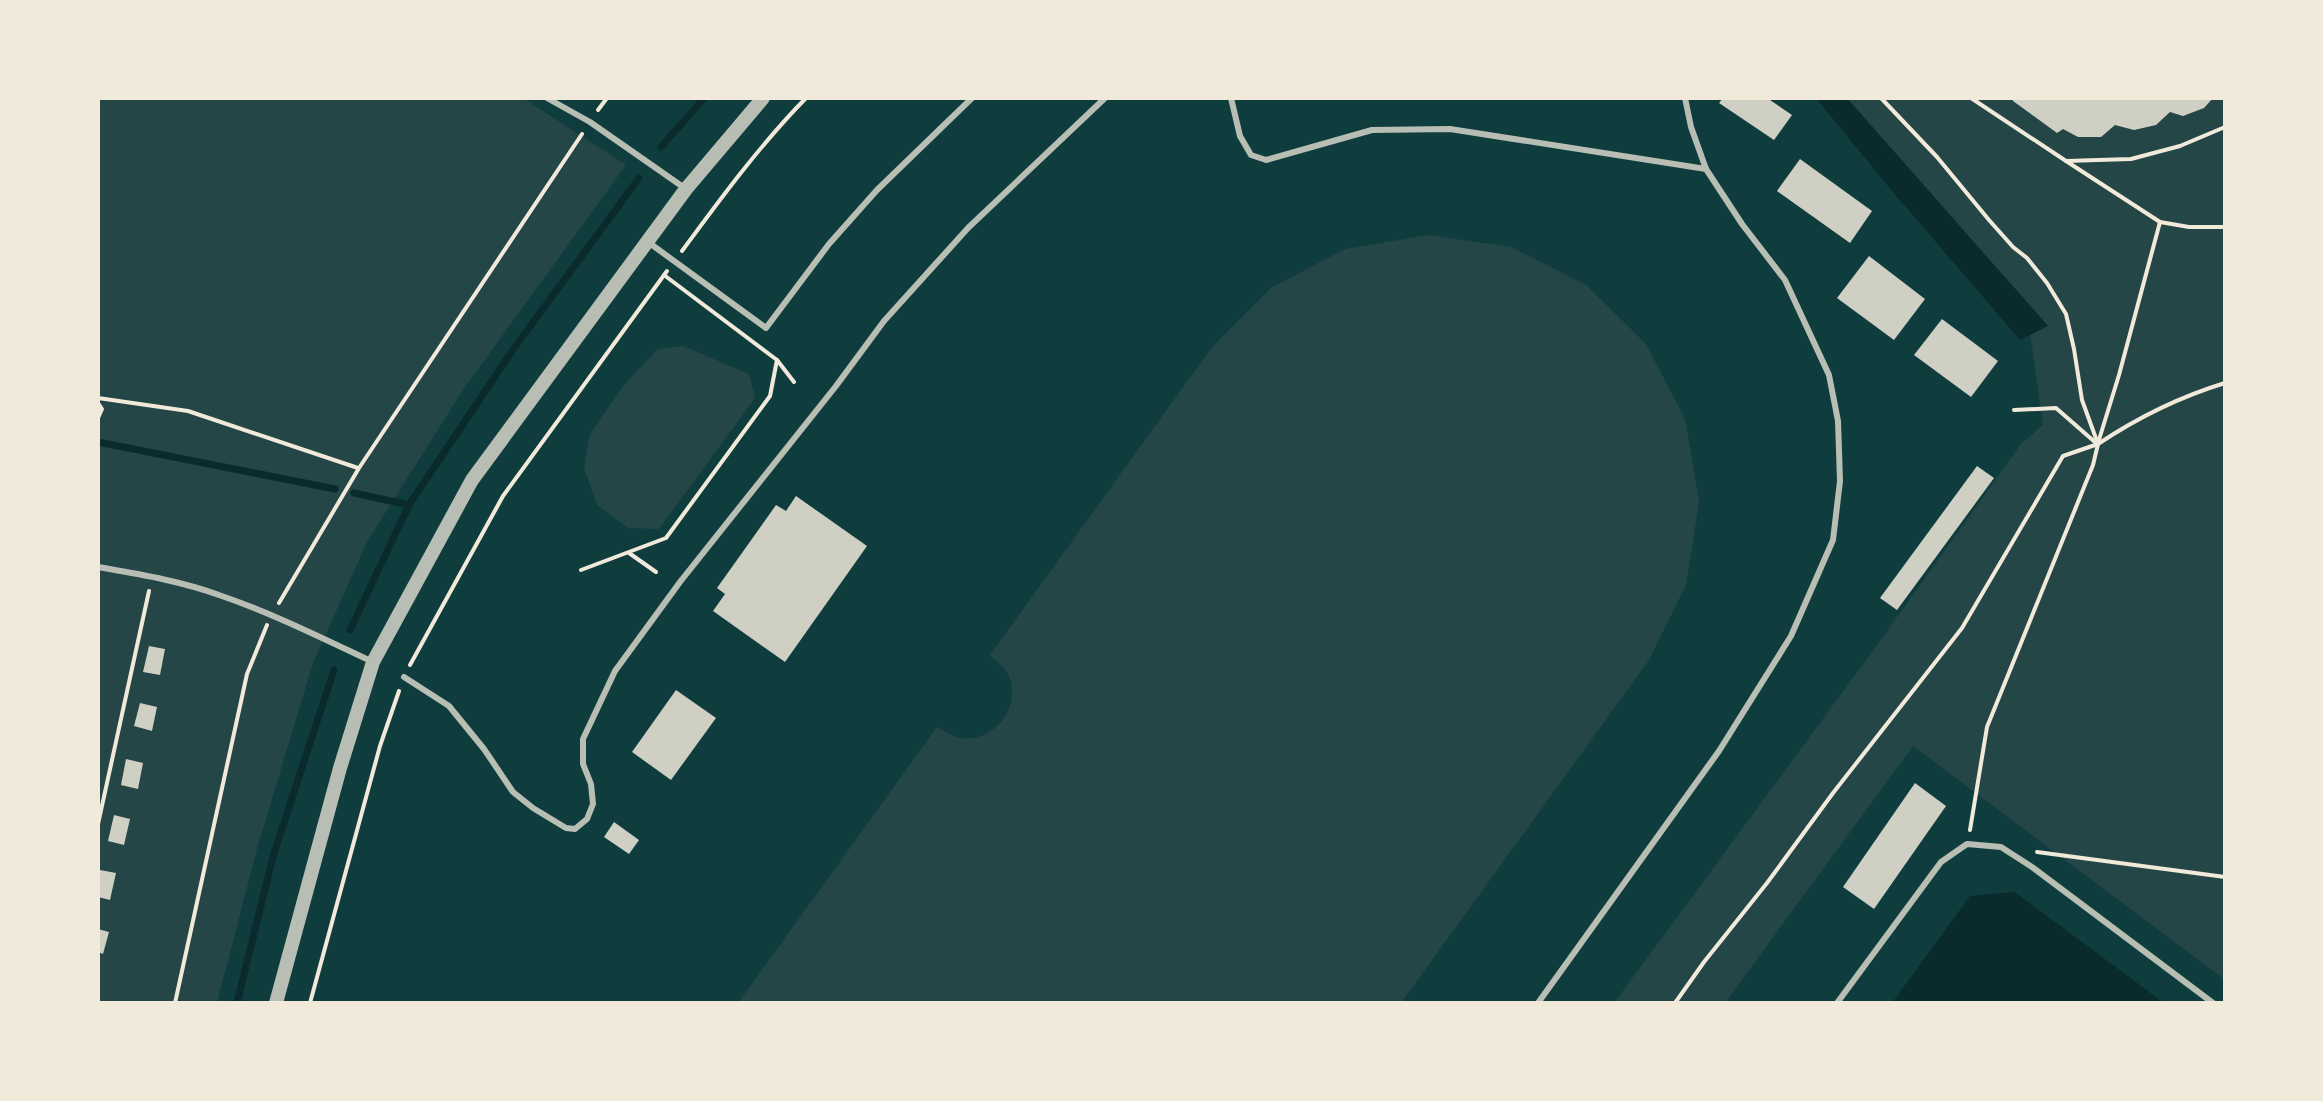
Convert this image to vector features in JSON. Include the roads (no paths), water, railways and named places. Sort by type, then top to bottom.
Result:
[{"type":"street","points":[[276,1003],[336,783],[373,662],[472,480],[686,189],[763,98]]},
{"type":"lane","points":[[547,98],[590,122],[686,189]]},
{"type":"lane","points":[[648,242],[766,328],[829,244],[877,190],[972,98]]},
{"type":"lane","points":[[404,677],[449,706],[484,749],[513,792],[566,828],[575,829],[587,819],[593,804],[591,784],[583,764],[583,739],[615,671],[680,582],[884,321],[968,228],[1105,98]]},
{"type":"lane","points":[[1231,98],[1240,136],[1251,155],[1266,160],[1372,130],[1450,129],[1706,169]]},
{"type":"lane","points":[[1538,1003],[1719,751],[1791,636],[1833,540],[1840,481],[1839,436],[1829,375],[1785,280],[1742,224],[1706,169],[1691,127],[1685,98]]},
{"type":"lane","points":[[98,567],[216,593],[373,662]]},
{"type":"lane","points":[[1837,1003],[1941,862],[1967,844],[2001,847],[2032,867],[2213,1003]]},
{"type":"waterway","points":[[661,147],[704,98]]},
{"type":"waterway","points":[[409,505],[512,351],[639,178]]},
{"type":"waterway","points":[[98,442],[335,489]]},
{"type":"waterway","points":[[350,630],[409,505],[354,493]]},
{"type":"waterway","points":[[237,1003],[274,853],[334,670]]}]
